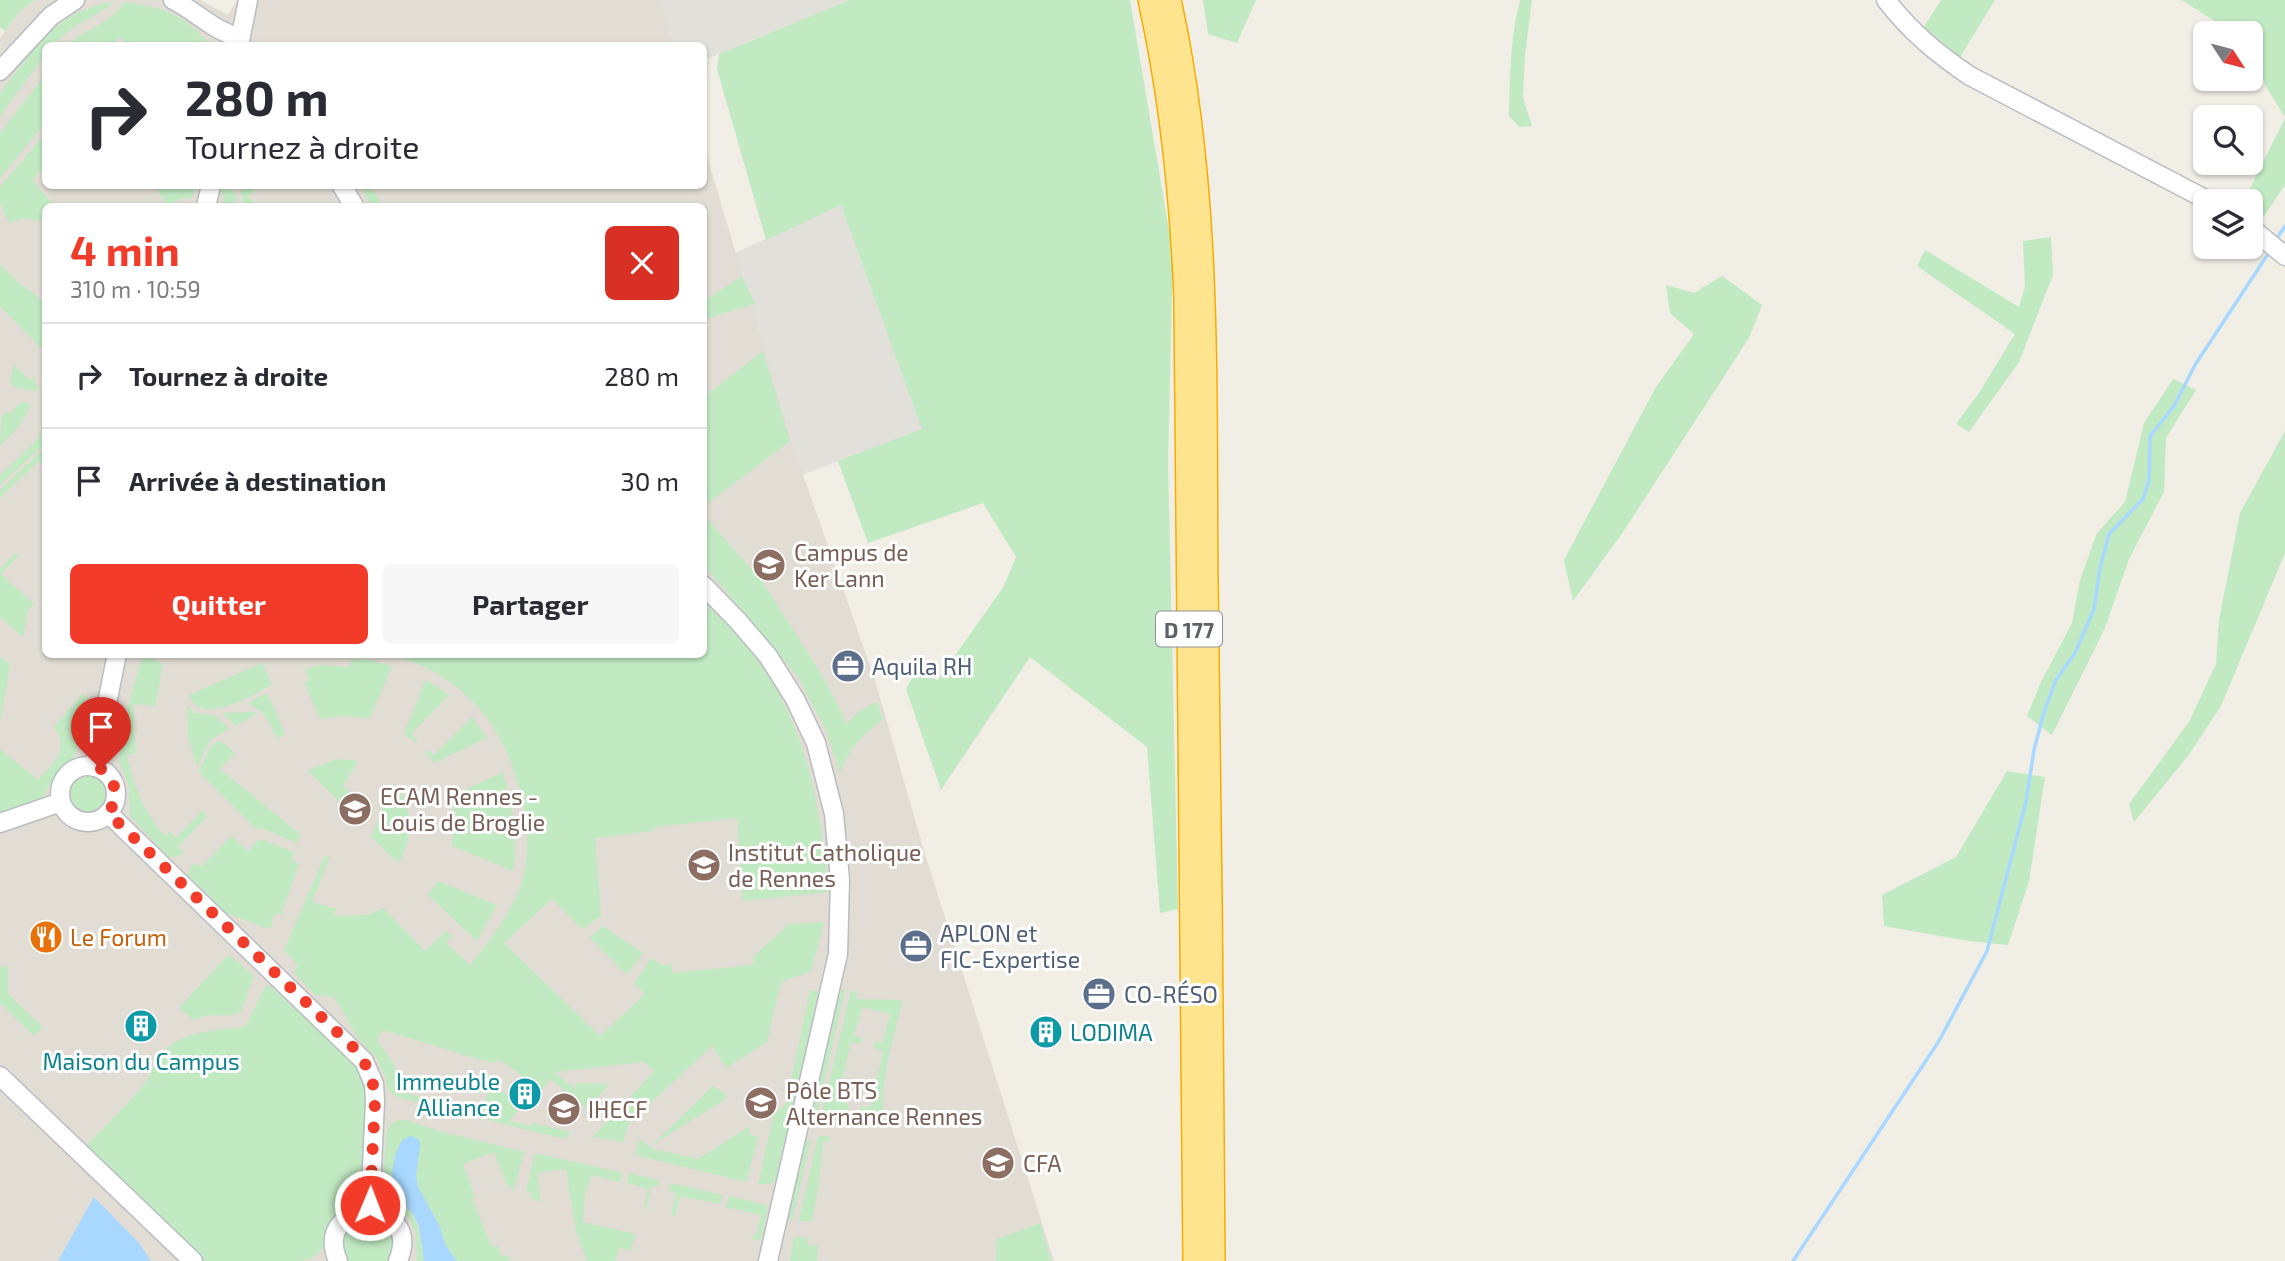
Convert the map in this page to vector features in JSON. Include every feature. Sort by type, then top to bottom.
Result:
[{"type":"highway","name":"D 177","points":[[1150,0],[1162,52],[1173,137],[1186,299],[1195,1261]]},
{"type":"highway","name":"D 177","points":[[1169,0],[1179,45],[1191,135],[1200,227],[1203,298],[1213,1261]]},
{"type":"street","points":[[0,71],[51,16],[75,0]]},
{"type":"street","points":[[173,0],[239,41],[248,0]]},
{"type":"street","points":[[1886,0],[1908,28],[1940,56],[1970,76],[2193,193]]},
{"type":"street","points":[[2263,237],[2283,253]]},
{"type":"street","points":[[707,589],[768,656],[795,699],[816,743],[835,827],[840,880],[838,954],[768,1261]]},
{"type":"street","points":[[94,766],[116,658]]},
{"type":"street","points":[[94,766],[107,773],[115,785],[115,800],[108,813],[96,821],[85,823],[69,814],[61,802],[61,788],[67,775],[80,767],[94,766]]},
{"type":"street","points":[[0,823],[61,802]]},
{"type":"street","points":[[108,813],[355,1049],[364,1061],[374,1084],[375,1101],[370,1211]]},
{"type":"street","points":[[0,1076],[193,1261]]},
{"type":"street","points":[[331,1259],[334,1239],[341,1224],[354,1214],[370,1211],[386,1216],[397,1227],[402,1243],[399,1260]]},
{"type":"shaded area","name":"Campus de Ker Lann","points":[[35,0],[200,0],[228,15],[237,0],[661,0],[673,42],[42,42],[42,189],[707,189],[707,156],[794,449],[874,677],[925,854],[1054,1261],[0,1261],[0,38],[21,10]]},
{"type":"shaded area","points":[[661,0],[850,0],[707,59],[707,42],[673,42]]},
{"type":"shaded area","points":[[841,205],[923,429],[802,475],[735,253]]},
{"type":"green space","points":[[0,0],[35,0],[21,10],[5,31],[0,27]]},
{"type":"green space","points":[[850,0],[1130,0],[1173,254],[1168,461],[1178,909],[1160,913],[1147,747],[1030,657],[941,790],[906,689],[915,673],[938,680],[1004,586],[1016,557],[983,503],[868,543],[838,461],[922,429],[841,205],[766,240],[717,69],[719,54]]},
{"type":"green space","points":[[1203,0],[1256,0],[1237,43],[1208,34]]},
{"type":"green space","points":[[1520,0],[1532,0],[1523,97],[1532,126],[1519,127],[1509,116],[1512,43]]},
{"type":"green space","points":[[1941,0],[1995,0],[1960,57],[1924,27]]},
{"type":"green space","points":[[2182,0],[2285,0],[2285,117],[2263,79],[2263,21],[2214,21]]},
{"type":"green space","points":[[113,2],[72,28],[56,42],[42,42],[42,59],[0,116],[0,94],[38,45],[62,22],[93,7]]},
{"type":"green space","points":[[124,2],[162,10],[182,19],[207,42],[125,42],[119,37],[114,42],[70,42],[119,10]]},
{"type":"green space","points":[[42,79],[42,127],[0,178],[0,133]]},
{"type":"green space","points":[[2285,118],[2285,185],[2263,218],[2263,189],[2250,189],[2257,175],[2263,175],[2263,163]]},
{"type":"green space","points":[[42,138],[42,169],[32,180],[52,203],[42,203],[42,221],[25,218],[9,223],[0,203],[0,187]]},
{"type":"green space","points":[[157,189],[194,189],[192,199],[165,203]]},
{"type":"green space","points":[[220,189],[232,189],[237,198],[235,203],[224,203],[225,200]]},
{"type":"green space","points":[[239,189],[256,189],[248,197],[255,203],[242,203],[243,198]]},
{"type":"green space","points":[[362,189],[372,189],[382,203],[370,203]]},
{"type":"green space","points":[[2051,237],[2053,275],[2019,362],[1969,432],[1956,424],[1979,393],[2015,334],[1917,266],[1925,250],[2019,307],[2025,287],[2023,241]]},
{"type":"green space","points":[[0,264],[19,283],[42,300],[42,349],[0,306]]},
{"type":"green space","points":[[742,276],[755,304],[707,320],[707,299]]},
{"type":"green space","points":[[1722,276],[1762,305],[1749,338],[1623,532],[1573,601],[1564,560],[1656,387],[1694,334],[1670,313],[1666,285],[1694,293]]},
{"type":"green space","points":[[763,351],[790,441],[707,504],[707,395]]},
{"type":"green space","points":[[14,365],[29,380],[33,376],[39,391],[17,388],[10,383]]},
{"type":"green space","points":[[2173,379],[2196,390],[2166,438],[2164,492],[2129,559],[2105,628],[2052,735],[2027,716],[2041,682],[2072,623],[2080,580],[2097,533],[2125,502],[2144,423]]},
{"type":"green space","points":[[21,402],[31,404],[22,422],[0,446],[2,414],[12,412]]},
{"type":"green space","points":[[42,431],[42,447],[0,485],[0,475],[35,442]]},
{"type":"green space","points":[[2285,431],[2285,553],[2221,706],[2188,756],[2134,822],[2129,804],[2189,722],[2216,664],[2219,620],[2240,513]]},
{"type":"green space","points":[[42,451],[42,464],[39,461],[0,498],[0,490]]},
{"type":"green space","points":[[707,518],[764,584],[826,682],[847,724],[858,712],[877,701],[883,719],[857,743],[840,773],[825,728],[798,677],[707,569]]},
{"type":"green space","points":[[16,553],[19,555],[1,574],[34,604],[28,610],[23,637],[0,617],[0,568]]},
{"type":"green space","points":[[707,605],[752,653],[789,714],[800,742],[816,802],[828,892],[743,901],[737,818],[655,827],[654,831],[595,838],[601,916],[582,929],[552,899],[504,943],[600,1036],[645,994],[634,983],[651,958],[662,965],[671,965],[672,973],[753,965],[754,956],[789,924],[824,922],[811,971],[783,981],[780,985],[767,1042],[726,1068],[712,1046],[629,1123],[623,1142],[593,1137],[654,1071],[644,1062],[555,1072],[574,1088],[578,1083],[609,1084],[588,1109],[550,1079],[542,1090],[499,1059],[493,1063],[481,1060],[383,1030],[377,1040],[393,1063],[399,1083],[408,1094],[464,1109],[462,1115],[395,1096],[388,1089],[385,1075],[375,1056],[358,1038],[334,997],[315,995],[294,973],[298,965],[284,950],[325,856],[330,857],[312,902],[336,909],[334,916],[368,915],[383,908],[425,951],[446,931],[452,936],[446,943],[470,965],[499,927],[516,896],[526,865],[526,821],[522,798],[507,754],[498,735],[478,707],[456,686],[418,664],[400,658],[707,658]]},
{"type":"green space","points":[[0,657],[10,664],[0,724]]},
{"type":"green space","points":[[142,658],[163,664],[155,706],[133,704],[136,753],[127,755],[136,788],[151,818],[165,836],[169,832],[176,838],[203,810],[207,817],[178,846],[184,852],[177,857],[169,857],[130,816],[129,786],[119,761],[130,698]]},
{"type":"green space","points":[[351,659],[370,660],[392,666],[370,718],[342,716],[320,719],[304,682],[309,680],[305,669],[321,665],[350,667]]},
{"type":"green space","points":[[262,663],[272,685],[240,701],[215,709],[204,709],[195,704],[189,695]]},
{"type":"green space","points":[[426,679],[449,695],[411,734],[418,741],[416,743],[404,734]]},
{"type":"green space","points":[[83,693],[87,698],[75,756],[59,770],[41,799],[0,814],[0,749],[38,780],[54,762],[60,749],[61,742],[54,727]]},
{"type":"green space","points":[[267,693],[285,734],[277,739],[266,718],[248,703]]},
{"type":"green space","points":[[187,705],[195,713],[214,715],[229,729],[210,740],[197,767],[188,737]]},
{"type":"green space","points":[[222,713],[258,713],[236,726]]},
{"type":"green space","points":[[472,717],[487,738],[434,763],[425,752],[427,749],[434,755]]},
{"type":"green space","points":[[220,740],[235,753],[220,769],[300,834],[297,843],[261,828],[256,829],[199,772],[211,746]]},
{"type":"green space","points":[[337,759],[358,761],[343,786],[352,794],[346,809],[308,770]]},
{"type":"green space","points":[[2007,771],[2045,777],[2029,881],[2008,945],[1968,941],[1884,926],[1882,895],[1956,857]]},
{"type":"green space","points":[[503,772],[515,833],[513,871],[452,846],[454,812],[450,797]]},
{"type":"green space","points":[[88,773],[103,779],[109,794],[103,809],[88,815],[73,809],[67,794],[73,779]]},
{"type":"green space","points":[[394,783],[405,802],[409,822],[407,843],[398,863],[371,837]]},
{"type":"green space","points":[[231,836],[248,851],[260,839],[294,852],[292,861],[299,864],[281,915],[275,913],[270,929],[226,913],[189,876],[195,863],[201,867]]},
{"type":"green space","points":[[438,881],[497,905],[477,941],[428,895]]},
{"type":"green space","points":[[602,926],[643,953],[627,975],[590,938]]},
{"type":"green space","points":[[231,956],[254,976],[241,1012],[194,1020],[179,1008],[226,957]]},
{"type":"green space","points":[[8,966],[8,994],[43,1027],[34,1036],[0,1003],[0,967]]},
{"type":"green space","points":[[269,985],[364,1073],[365,1186],[361,1198],[335,1221],[324,1246],[316,1256],[302,1261],[202,1261],[86,1146],[142,1087],[164,1051],[172,1044],[192,1035],[245,1027],[264,989]]},
{"type":"green space","points":[[810,990],[819,992],[778,1169],[784,1171],[774,1182],[758,1184],[774,1113],[786,1105]]},
{"type":"green space","points":[[839,990],[845,990],[817,1114],[814,1100],[820,1077],[818,1076]]},
{"type":"green space","points":[[851,990],[857,991],[856,999],[903,1000],[887,1062],[883,1093],[884,1122],[861,1122],[860,1106],[870,1108],[873,1094],[868,1093],[874,1091],[883,1051],[874,1048],[875,1041],[883,1042],[890,1014],[862,1007],[854,1036],[862,1038],[861,1044],[851,1042],[837,1100],[848,1104],[849,1122],[821,1117]]},
{"type":"green space","points":[[490,1082],[520,1106],[510,1121],[570,1132],[565,1139],[476,1117],[485,1104]]},
{"type":"green space","points":[[713,1086],[726,1094],[724,1100],[652,1145]]},
{"type":"green space","points":[[398,1120],[407,1120],[435,1130],[524,1152],[513,1194],[494,1152],[463,1164],[475,1197],[472,1199],[492,1247],[498,1246],[502,1256],[508,1255],[511,1261],[457,1261],[446,1246],[439,1225],[418,1188],[416,1175],[420,1158],[407,1207],[420,1232],[424,1261],[417,1261],[415,1231],[409,1218],[384,1194],[387,1131],[391,1124]]},
{"type":"green space","points":[[750,1126],[749,1134],[758,1137],[746,1182],[635,1155],[642,1139],[650,1148],[698,1159]]},
{"type":"green space","points":[[818,1136],[830,1137],[831,1141],[823,1141],[812,1221],[799,1221]]},
{"type":"green space","points":[[809,1139],[792,1221],[786,1217],[795,1172],[798,1172]]},
{"type":"green space","points":[[535,1153],[623,1173],[620,1182],[591,1175],[585,1195],[583,1222],[635,1234],[631,1251],[619,1248],[615,1261],[587,1261],[576,1231],[566,1169],[537,1173],[541,1202],[530,1197],[531,1192],[526,1191]]},
{"type":"green space","points":[[629,1173],[659,1180],[658,1187],[651,1186],[646,1209],[643,1209],[648,1189],[627,1183]]},
{"type":"green space","points":[[671,1183],[723,1195],[720,1204],[680,1196],[675,1216],[671,1215],[676,1193],[668,1191]]},
{"type":"green space","points":[[729,1196],[766,1205],[768,1208],[761,1240],[751,1239],[752,1235],[756,1236],[761,1215],[726,1207]]},
{"type":"green space","points":[[371,1219],[392,1236],[395,1247],[390,1261],[346,1261],[343,1249],[345,1233],[356,1224]]},
{"type":"green space","points":[[1040,1223],[1051,1261],[996,1261],[997,1239]]},
{"type":"green space","points":[[794,1237],[807,1237],[808,1246],[818,1245],[817,1261],[790,1261]]},
{"type":"water","points":[[411,1136],[420,1141],[416,1175],[418,1187],[439,1225],[446,1246],[457,1261],[424,1261],[419,1226],[413,1214],[393,1193],[392,1172],[397,1151],[403,1139]]},
{"type":"water","points":[[94,1197],[139,1243],[151,1261],[58,1261]]},
{"type":"waterway","points":[[2275,241],[2285,226]]},
{"type":"waterway","points":[[1793,1261],[1939,1041],[1987,951],[2026,802],[2034,750],[2044,712],[2056,680],[2075,653],[2094,609],[2100,568],[2109,534],[2143,499],[2149,481],[2150,436],[2174,406],[2195,365],[2270,251]]},
{"type":"place","name":"Campus de Ker Lann","points":[[769,565]]},
{"type":"place","name":"Aquila RH","points":[[848,666]]},
{"type":"place","name":"ECAM Rennes - Louis de Broglie","points":[[355,809]]},
{"type":"place","name":"Institut Catholique de Rennes","points":[[704,865]]},
{"type":"place","name":"Le Forum","points":[[46,937]]},
{"type":"place","name":"APLON et FIC-Expertise","points":[[916,946]]},
{"type":"place","name":"CO-RÉSO","points":[[1099,994]]},
{"type":"place","name":"Maison du Campus","points":[[141,1026]]},
{"type":"place","name":"LODIMA","points":[[1046,1032]]},
{"type":"place","name":"Immeuble Alliance","points":[[525,1094]]},
{"type":"place","name":"Pôle BTS Alternance Rennes","points":[[761,1103]]},
{"type":"place","name":"IHECF","points":[[564,1109]]},
{"type":"place","name":"CFA","points":[[998,1163]]},
{"type":"route","points":[[101,769],[115,785],[115,800],[108,813],[355,1049],[364,1061],[374,1084],[375,1101],[370,1205]]}]
